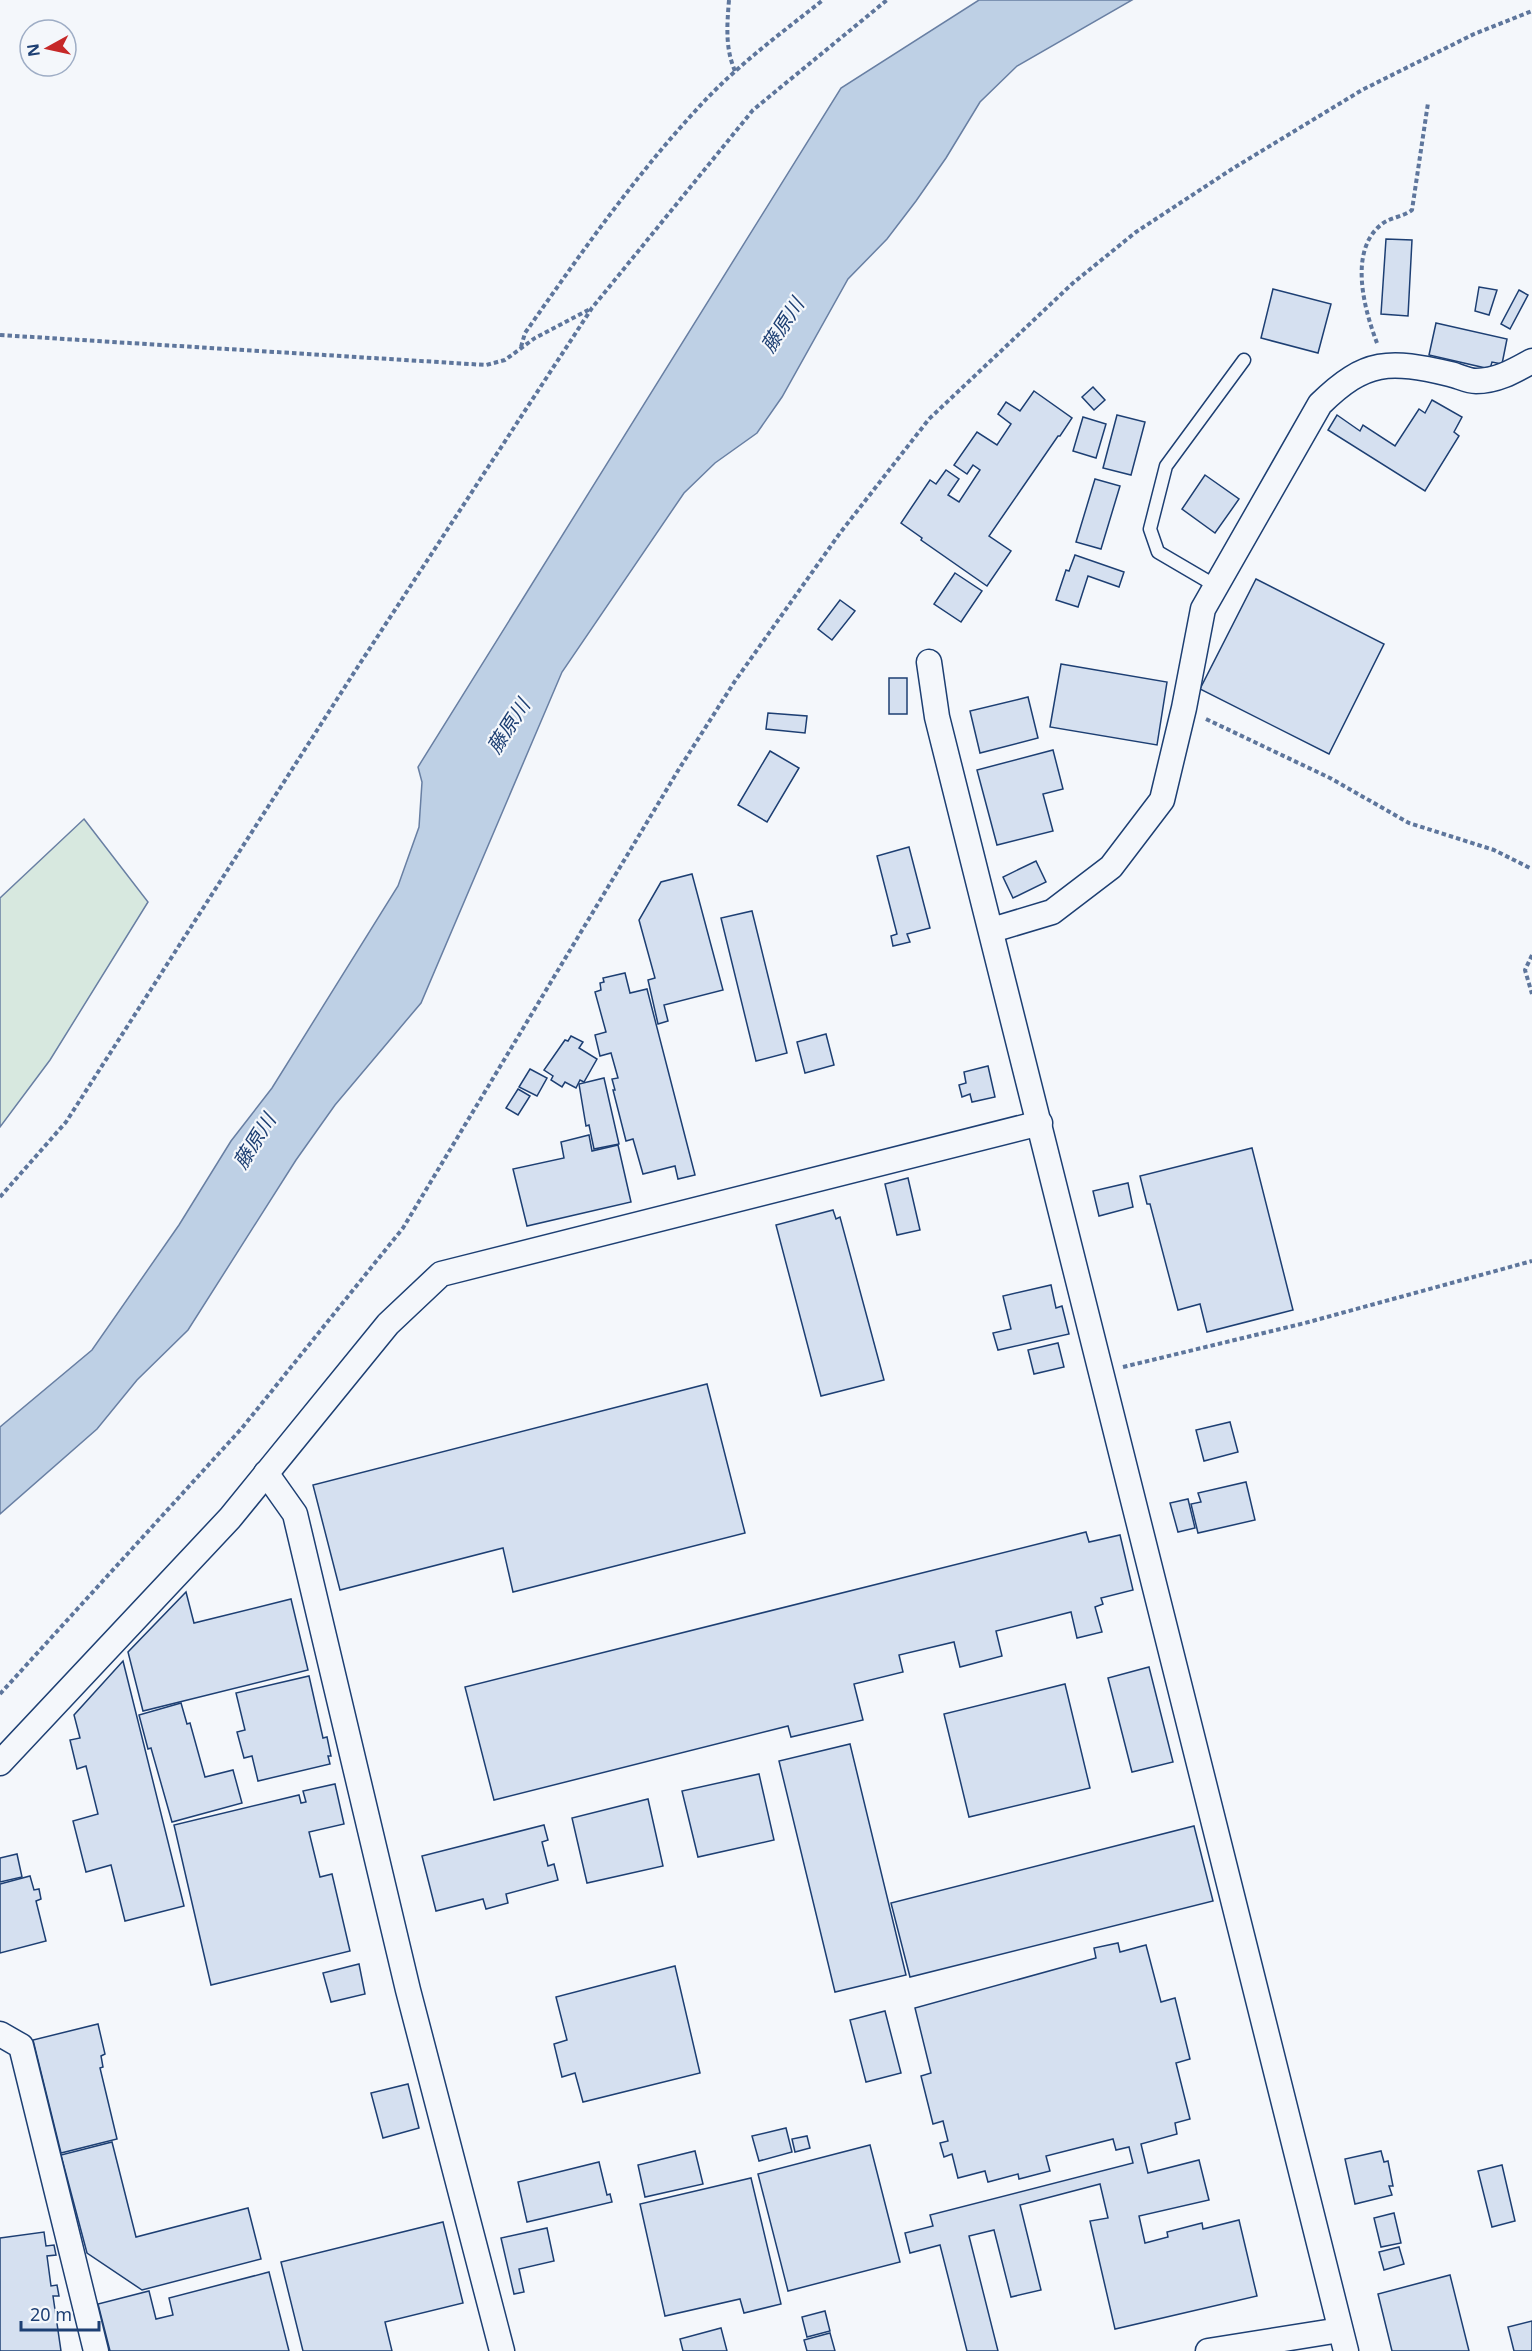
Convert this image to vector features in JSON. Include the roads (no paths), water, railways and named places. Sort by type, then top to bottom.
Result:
[{"type":"street","points":[[992,930],[1052,912],[1111,867],[1162,800],[1184,708],[1203,609],[1320,404],[1342,382],[1362,371],[1385,366],[1402,365],[1451,374],[1473,381],[1504,376],[1532,361]]},
{"type":"street","points":[[929,662],[936,710],[1343,2341],[1208,2351]]},
{"type":"street","points":[[0,1763],[230,1518],[388,1324],[441,1274],[1040,1123]]},
{"type":"street","points":[[266,1473],[295,1514],[405,1978],[502,2351]]},
{"type":"street","points":[[0,2034],[21,2046],[96,2351]]},
{"type":"lane","points":[[1216,586],[1158,552],[1150,529],[1166,466],[1244,360]]},
{"type":"water","name":"藤原川","points":[[979,0],[1132,0],[1017,66],[980,102],[946,158],[916,201],[887,239],[848,279],[782,397],[757,433],[715,463],[684,493],[562,672],[421,1003],[335,1105],[296,1160],[188,1330],[137,1380],[97,1429],[0,1514],[0,1427],[92,1350],[179,1225],[231,1141],[272,1088],[398,886],[419,827],[422,782],[418,767],[841,88]]}]
